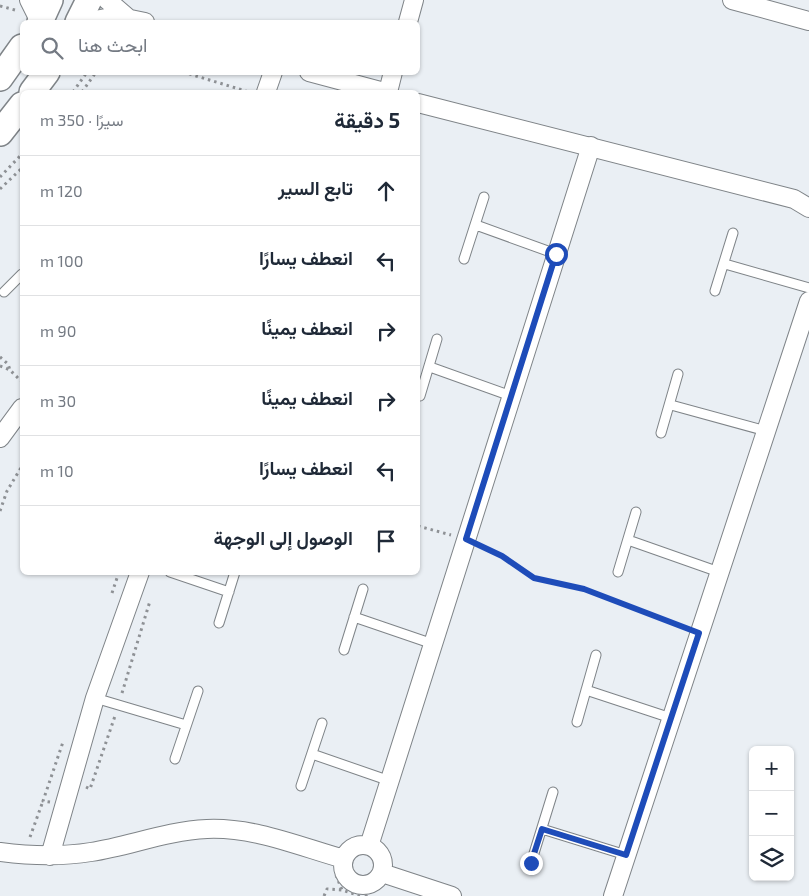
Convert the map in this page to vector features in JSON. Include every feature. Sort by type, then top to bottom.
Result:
[{"type":"street","points":[[28,0],[39,20]]},
{"type":"street","points":[[41,20],[50,0]]},
{"type":"street","points":[[79,20],[89,0]]},
{"type":"street","points":[[107,0],[127,17]]},
{"type":"street","points":[[409,20],[414,0]]},
{"type":"street","points":[[732,0],[809,21]]},
{"type":"street","points":[[93,20],[106,17],[127,17],[137,20]]},
{"type":"street","points":[[0,78],[20,49]]},
{"type":"street","points":[[34,90],[45,75]]},
{"type":"street","points":[[267,90],[272,75]]},
{"type":"street","points":[[320,75],[376,90]]},
{"type":"street","points":[[389,90],[393,75]]},
{"type":"street","points":[[420,103],[804,201]]},
{"type":"street","points":[[0,133],[20,107]]},
{"type":"street","points":[[370,846],[591,146]]},
{"type":"street","points":[[613,896],[809,300]]},
{"type":"street","points":[[0,438],[20,411]]},
{"type":"street","points":[[50,856],[95,698],[139,575]]},
{"type":"street","points":[[0,852],[50,856],[92,852],[182,831],[222,829],[263,834],[344,859]]},
{"type":"street","points":[[370,846],[381,857],[382,873],[374,882],[355,893],[343,871],[344,859],[354,847],[370,846]]},
{"type":"street","points":[[382,873],[452,896]]},
{"type":"lane","points":[[464,259],[484,197]]},
{"type":"lane","points":[[476,225],[556,254]]},
{"type":"lane","points":[[715,291],[725,264],[733,233]]},
{"type":"lane","points":[[725,264],[809,288]]},
{"type":"lane","points":[[4,292],[20,276]]},
{"type":"lane","points":[[420,396],[437,339]]},
{"type":"lane","points":[[430,367],[512,396]]},
{"type":"lane","points":[[662,433],[678,374]]},
{"type":"lane","points":[[671,405],[766,432]]},
{"type":"lane","points":[[618,572],[636,512]]},
{"type":"lane","points":[[628,540],[719,572]]},
{"type":"lane","points":[[179,575],[229,592]]},
{"type":"lane","points":[[219,623],[235,575]]},
{"type":"lane","points":[[344,650],[363,589]]},
{"type":"lane","points":[[354,617],[433,644]]},
{"type":"lane","points":[[577,722],[596,655]]},
{"type":"lane","points":[[586,690],[671,718]]},
{"type":"lane","points":[[175,760],[198,691]]},
{"type":"lane","points":[[95,698],[186,725]]},
{"type":"lane","points":[[301,786],[322,723]]},
{"type":"lane","points":[[312,754],[390,781]]},
{"type":"lane","points":[[531,863],[553,792]]},
{"type":"lane","points":[[542,829],[626,855]]},
{"type":"path","points":[[74,90],[85,75]]},
{"type":"path","points":[[83,90],[94,75]]},
{"type":"path","points":[[193,75],[243,90]]},
{"type":"path","points":[[0,177],[20,156]]},
{"type":"path","points":[[0,189],[20,170]]},
{"type":"path","points":[[0,356],[8,364],[10,370]]},
{"type":"path","points":[[0,366],[10,370],[20,380]]},
{"type":"path","points":[[0,511],[7,491],[20,469]]},
{"type":"path","points":[[420,527],[466,539],[502,556],[534,578],[584,589],[699,633]]},
{"type":"path","points":[[27,841],[32,835],[43,801]]},
{"type":"path","points":[[324,896],[327,889],[355,893]]},
{"type":"route","points":[[531,863],[542,829],[626,855],[699,633],[576,586],[552,583],[534,578],[524,573],[502,556],[466,539],[556,254]]}]
